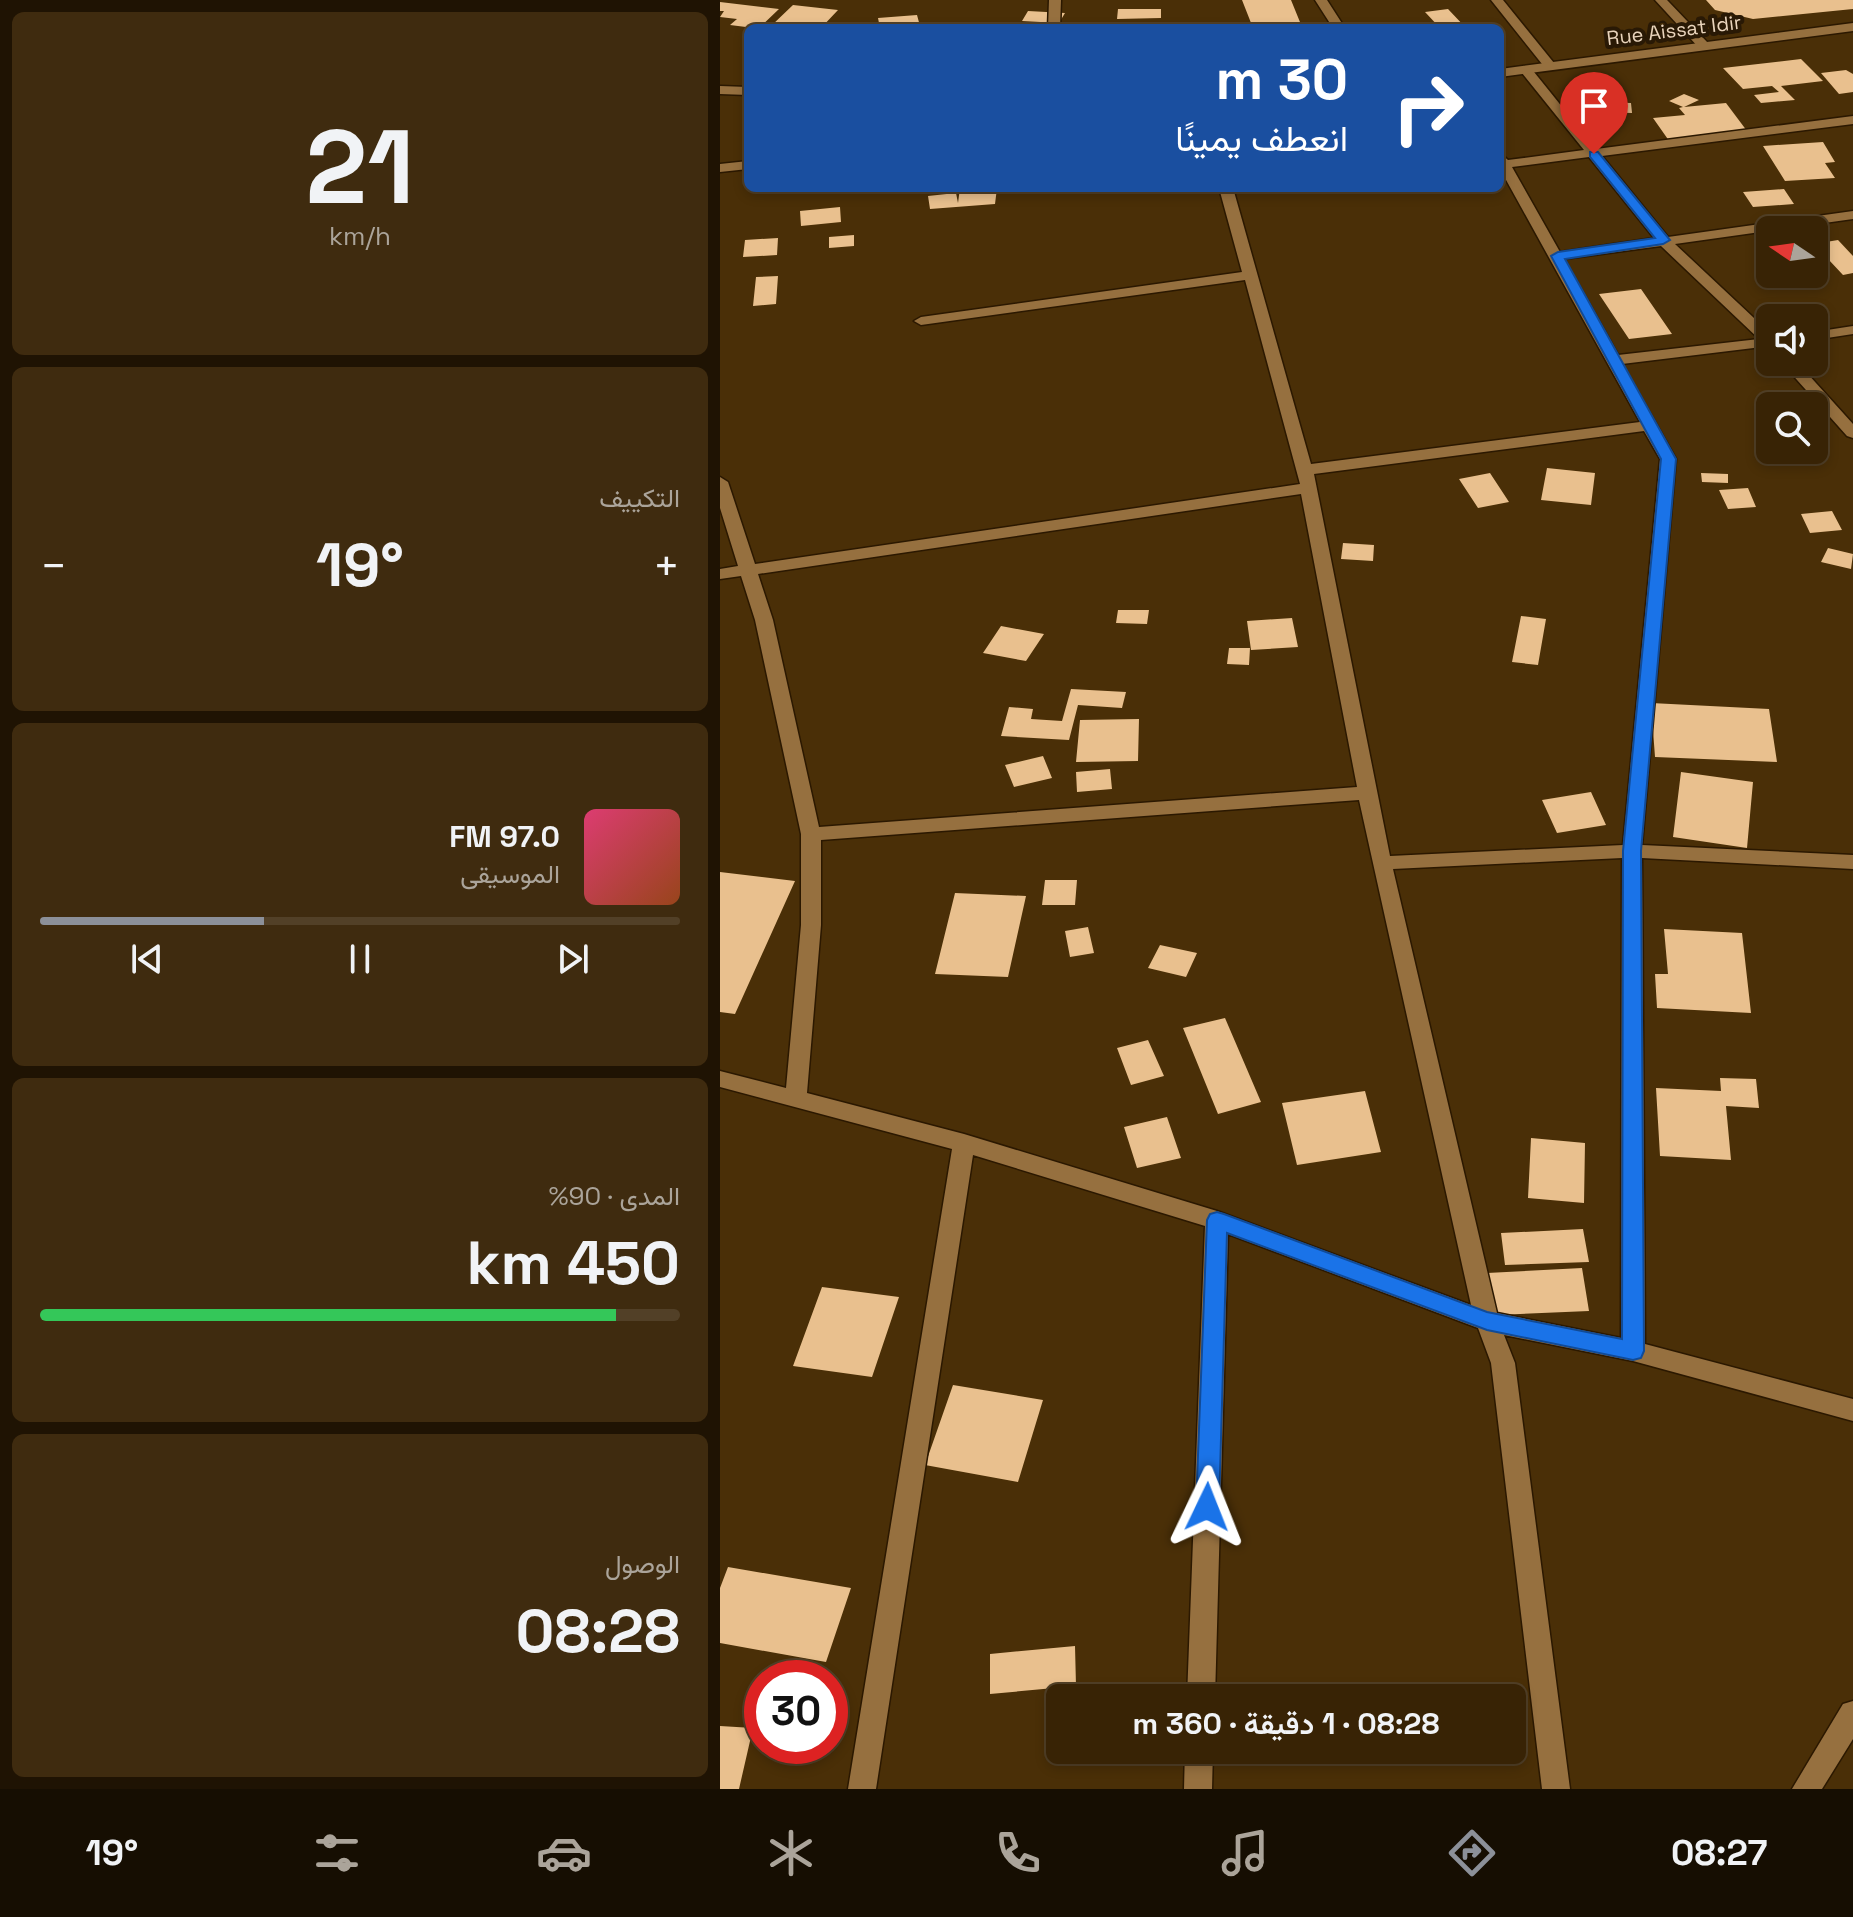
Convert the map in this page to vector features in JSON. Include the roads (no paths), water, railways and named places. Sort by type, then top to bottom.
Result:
[{"type":"street","points":[[1054,24],[1055,0]]},
{"type":"street","points":[[1321,0],[1336,24]]},
{"type":"street","points":[[1497,0],[1550,66]]},
{"type":"street","points":[[1661,0],[1704,46]]},
{"type":"street","name":"Rue Aissat Idir","points":[[1504,73],[1853,27]]},
{"type":"street","points":[[1526,70],[1663,240],[1756,329]]},
{"type":"street","points":[[720,90],[744,91]]},
{"type":"street","points":[[1504,160],[1594,154],[1853,120]]},
{"type":"street","points":[[1504,162],[1668,459],[1632,851],[1633,1351]]},
{"type":"street","points":[[720,168],[744,165]]},
{"type":"street","points":[[1227,192],[1306,479],[1381,863],[1487,1321],[1503,1363],[1539,1677],[1556,1789]]},
{"type":"street","points":[[1558,256],[1853,215]]},
{"type":"street","points":[[921,321],[1251,275]]},
{"type":"street","points":[[1828,334],[1853,330]]},
{"type":"street","points":[[1614,360],[1756,344]]},
{"type":"street","points":[[1802,376],[1853,433]]},
{"type":"street","points":[[720,574],[1651,425]]},
{"type":"street","points":[[720,482],[764,620],[811,834],[811,925],[796,1099]]},
{"type":"street","points":[[811,834],[1367,793]]},
{"type":"street","points":[[1381,863],[1632,851],[1853,862]]},
{"type":"street","points":[[720,1079],[964,1143],[1217,1220],[1487,1321],[1633,1351],[1853,1410]]},
{"type":"street","points":[[862,1789],[964,1143]]},
{"type":"street","points":[[1201,1684],[1217,1220]]},
{"type":"street","points":[[1806,1789],[1853,1714]]},
{"type":"street","points":[[1198,1789],[1199,1764]]}]
